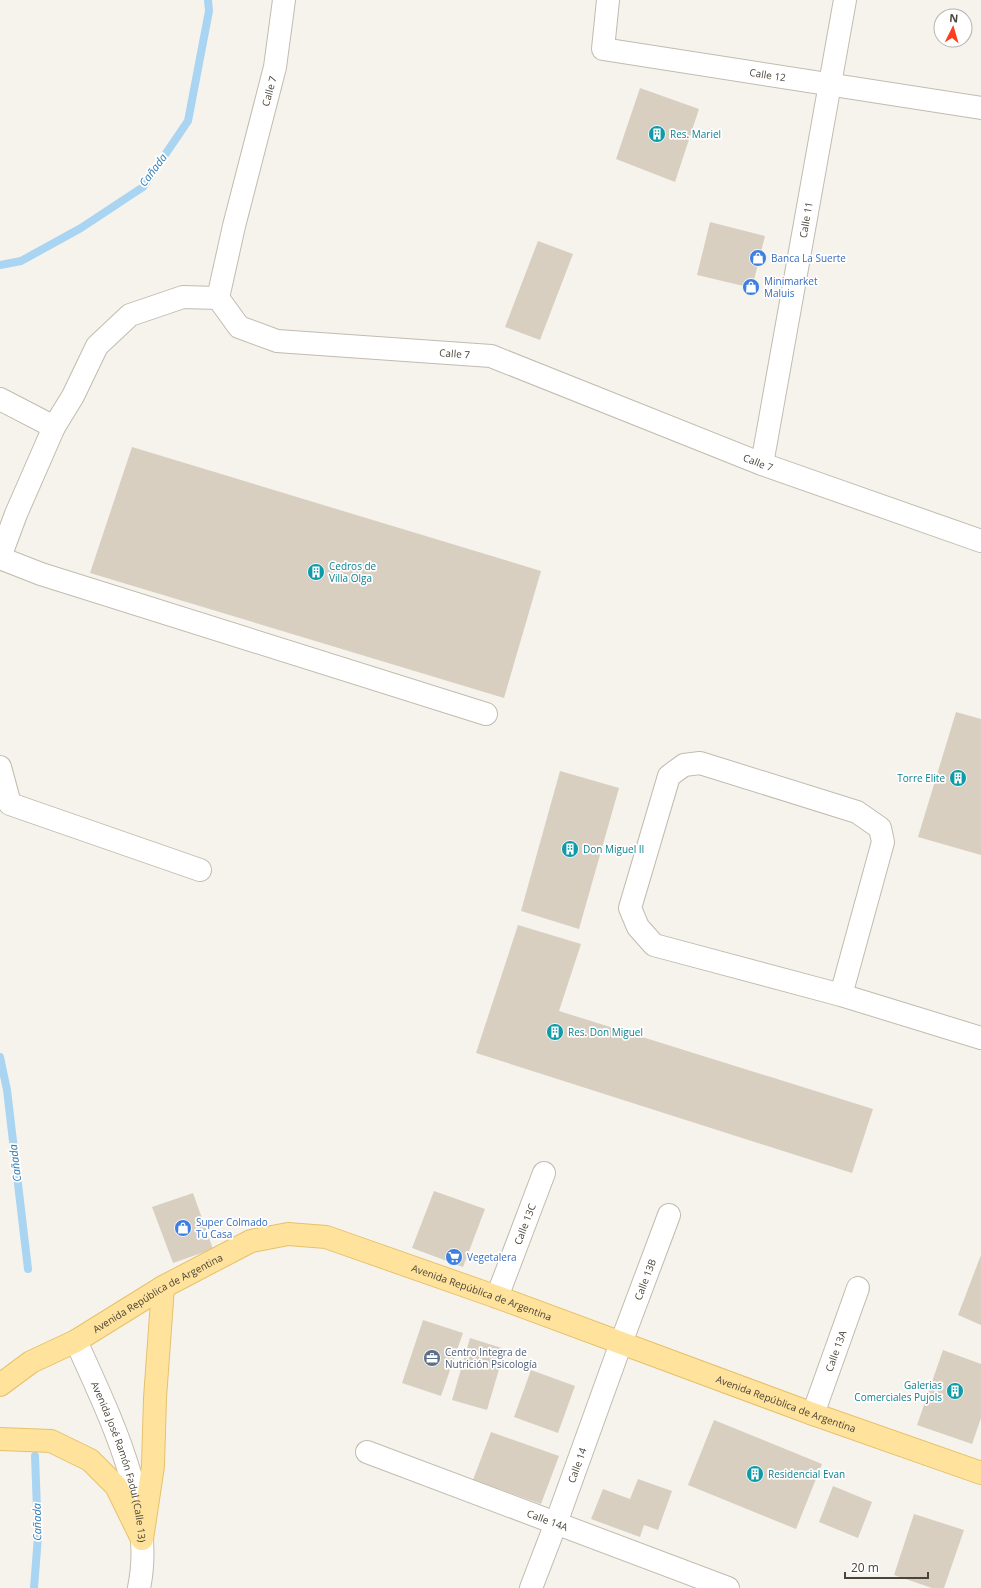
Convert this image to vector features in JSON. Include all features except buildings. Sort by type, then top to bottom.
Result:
[{"type":"main road","name":"Avenida República de Argentina","points":[[0,1384],[31,1362],[76,1340],[163,1287],[251,1241],[288,1234],[326,1237],[497,1297],[813,1414],[981,1473]]},
{"type":"main road","points":[[142,1539],[153,1466],[155,1398],[163,1287]]},
{"type":"main road","points":[[0,1439],[51,1441],[90,1460],[116,1486],[142,1539]]},
{"type":"street","name":"Calle 7","points":[[284,0],[275,67],[234,226],[218,298],[239,326],[277,341],[491,356],[762,464],[981,541]]},
{"type":"street","name":"Calle 12","points":[[608,0],[603,49],[981,108]]},
{"type":"street","name":"Calle 11","points":[[762,464],[845,0]]},
{"type":"street","points":[[218,298],[183,297],[130,315],[97,346],[73,396],[54,427],[16,514],[0,558],[41,574],[486,714]]},
{"type":"street","points":[[0,399],[54,427]]},
{"type":"street","points":[[841,995],[883,842],[880,828],[857,812],[700,763],[684,765],[669,776],[630,908],[638,927],[654,945],[841,995],[981,1038]]},
{"type":"street","points":[[0,767],[10,804],[200,870]]},
{"type":"street","name":"Calle 13C","points":[[497,1297],[544,1173]]},
{"type":"street","name":"Calle 13B","points":[[621,1342],[669,1215]]},
{"type":"street","name":"Calle 13A","points":[[813,1414],[858,1288]]},
{"type":"street","name":"Avenida José Ramón Fadul (Calle 13)","points":[[76,1340],[119,1438],[134,1488],[142,1539],[141,1576],[139,1588]]},
{"type":"street","name":"Calle 14","points":[[531,1588],[621,1342]]},
{"type":"street","name":"Calle 14A","points":[[367,1452],[728,1588]]},
{"type":"waterway","name":"Cañada","points":[[0,265],[21,261],[81,228],[143,187],[188,121],[209,11],[208,0]]},
{"type":"waterway","name":"Cañada","points":[[0,1057],[7,1090],[28,1269]]},
{"type":"waterway","name":"Cañada","points":[[34,1588],[38,1536],[35,1456]]},
{"type":"place","name":"Res. Mariel","points":[[657,134]]},
{"type":"place","name":"Banca La Suerte","points":[[758,258]]},
{"type":"place","name":"Minimarket Maluis","points":[[751,287]]},
{"type":"place","name":"Cedros de Villa Olga","points":[[316,572]]},
{"type":"place","name":"Torre Elite","points":[[958,778]]},
{"type":"place","name":"Don Miguel II","points":[[570,849]]},
{"type":"place","name":"Res. Don Miguel","points":[[555,1032]]},
{"type":"place","name":"Super Colmado Tu Casa","points":[[183,1228]]},
{"type":"place","name":"Vegetalera","points":[[454,1257]]},
{"type":"place","name":"Centro Integra de Nutrición Psicología","points":[[432,1358]]},
{"type":"place","name":"Galerias Comerciales Pujols","points":[[955,1391]]},
{"type":"place","name":"Residencial Evan","points":[[755,1474]]}]
